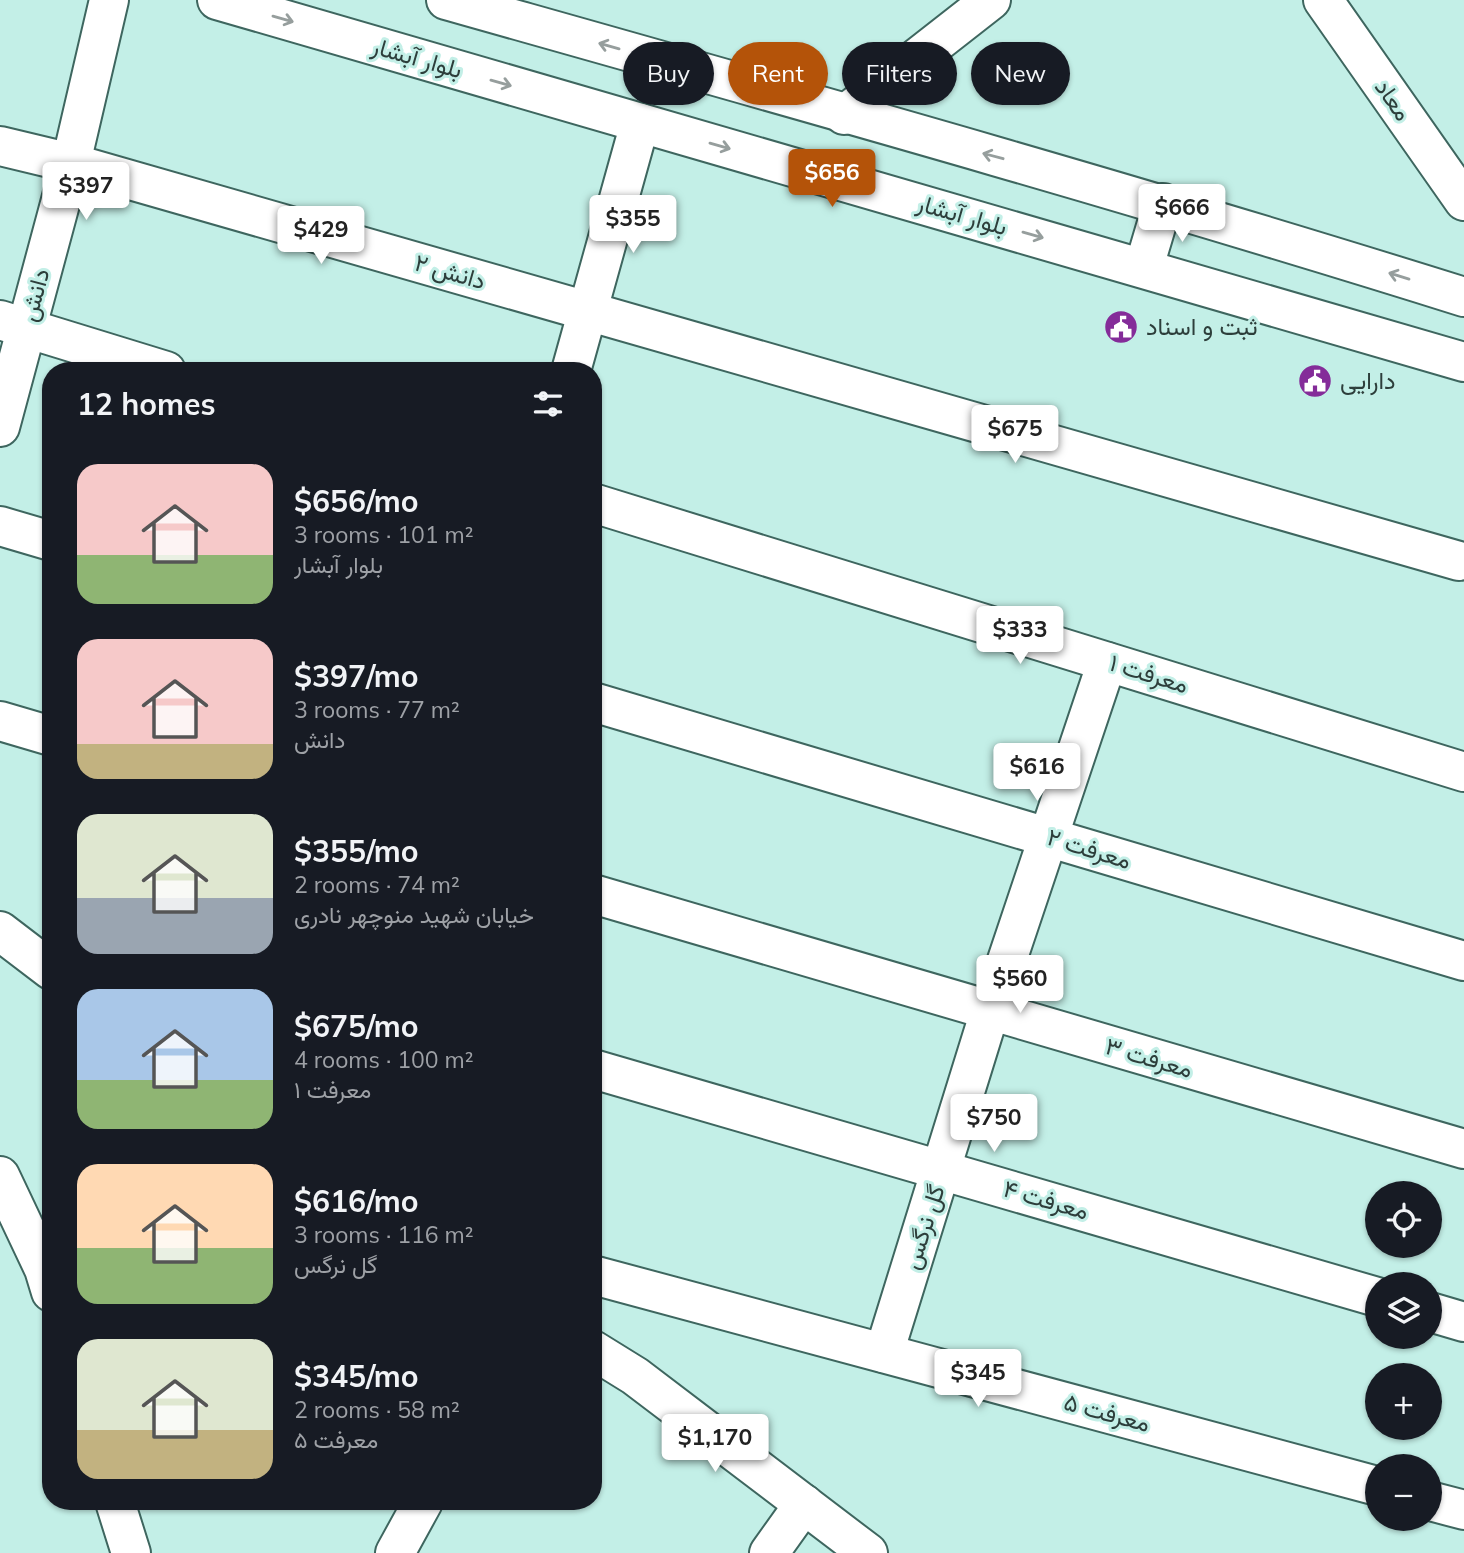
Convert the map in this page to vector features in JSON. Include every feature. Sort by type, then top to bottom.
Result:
[{"type":"street","name":"دانش","points":[[0,427],[13,324],[71,163],[109,0]]},
{"type":"street","name":"بلوار آبشار","points":[[217,0],[1464,362]]},
{"type":"street","points":[[446,0],[844,115],[1163,203],[1464,296]]},
{"type":"street","points":[[844,115],[991,0]]},
{"type":"street","name":"معاد","points":[[1323,0],[1464,201]]},
{"type":"street","points":[[573,362],[640,123]]},
{"type":"street","name":"دانش ۲","points":[[0,146],[71,163],[1459,561]]},
{"type":"street","points":[[1144,267],[1163,203]]},
{"type":"street","points":[[13,324],[137,362]]},
{"type":"street","name":"معرفت ۱","points":[[602,506],[1464,772]]},
{"type":"street","points":[[0,526],[42,538]]},
{"type":"street","name":"گل نرگس","points":[[884,1353],[990,1012],[1107,662]]},
{"type":"street","name":"معرفت ۲","points":[[602,705],[1464,961]]},
{"type":"street","points":[[0,721],[42,733]]},
{"type":"street","name":"معرفت ۳","points":[[602,897],[1464,1149]]},
{"type":"street","points":[[0,931],[42,963]]},
{"type":"street","name":"معرفت ۴","points":[[602,1072],[1365,1293]]},
{"type":"street","points":[[0,1176],[42,1265]]},
{"type":"street","name":"معرفت ۵","points":[[602,1277],[1365,1483]]},
{"type":"street","points":[[1442,1316],[1464,1322]]},
{"type":"street","points":[[602,1356],[635,1376],[868,1553]]},
{"type":"street","points":[[769,1553],[804,1504]]},
{"type":"street","points":[[1442,1504],[1464,1510]]},
{"type":"street","points":[[118,1510],[131,1553]]},
{"type":"street","points":[[395,1553],[419,1510]]},
{"type":"place","name":"ثبت و اسناد","points":[[1121,327]]},
{"type":"place","name":"دارایی","points":[[1315,381]]}]
